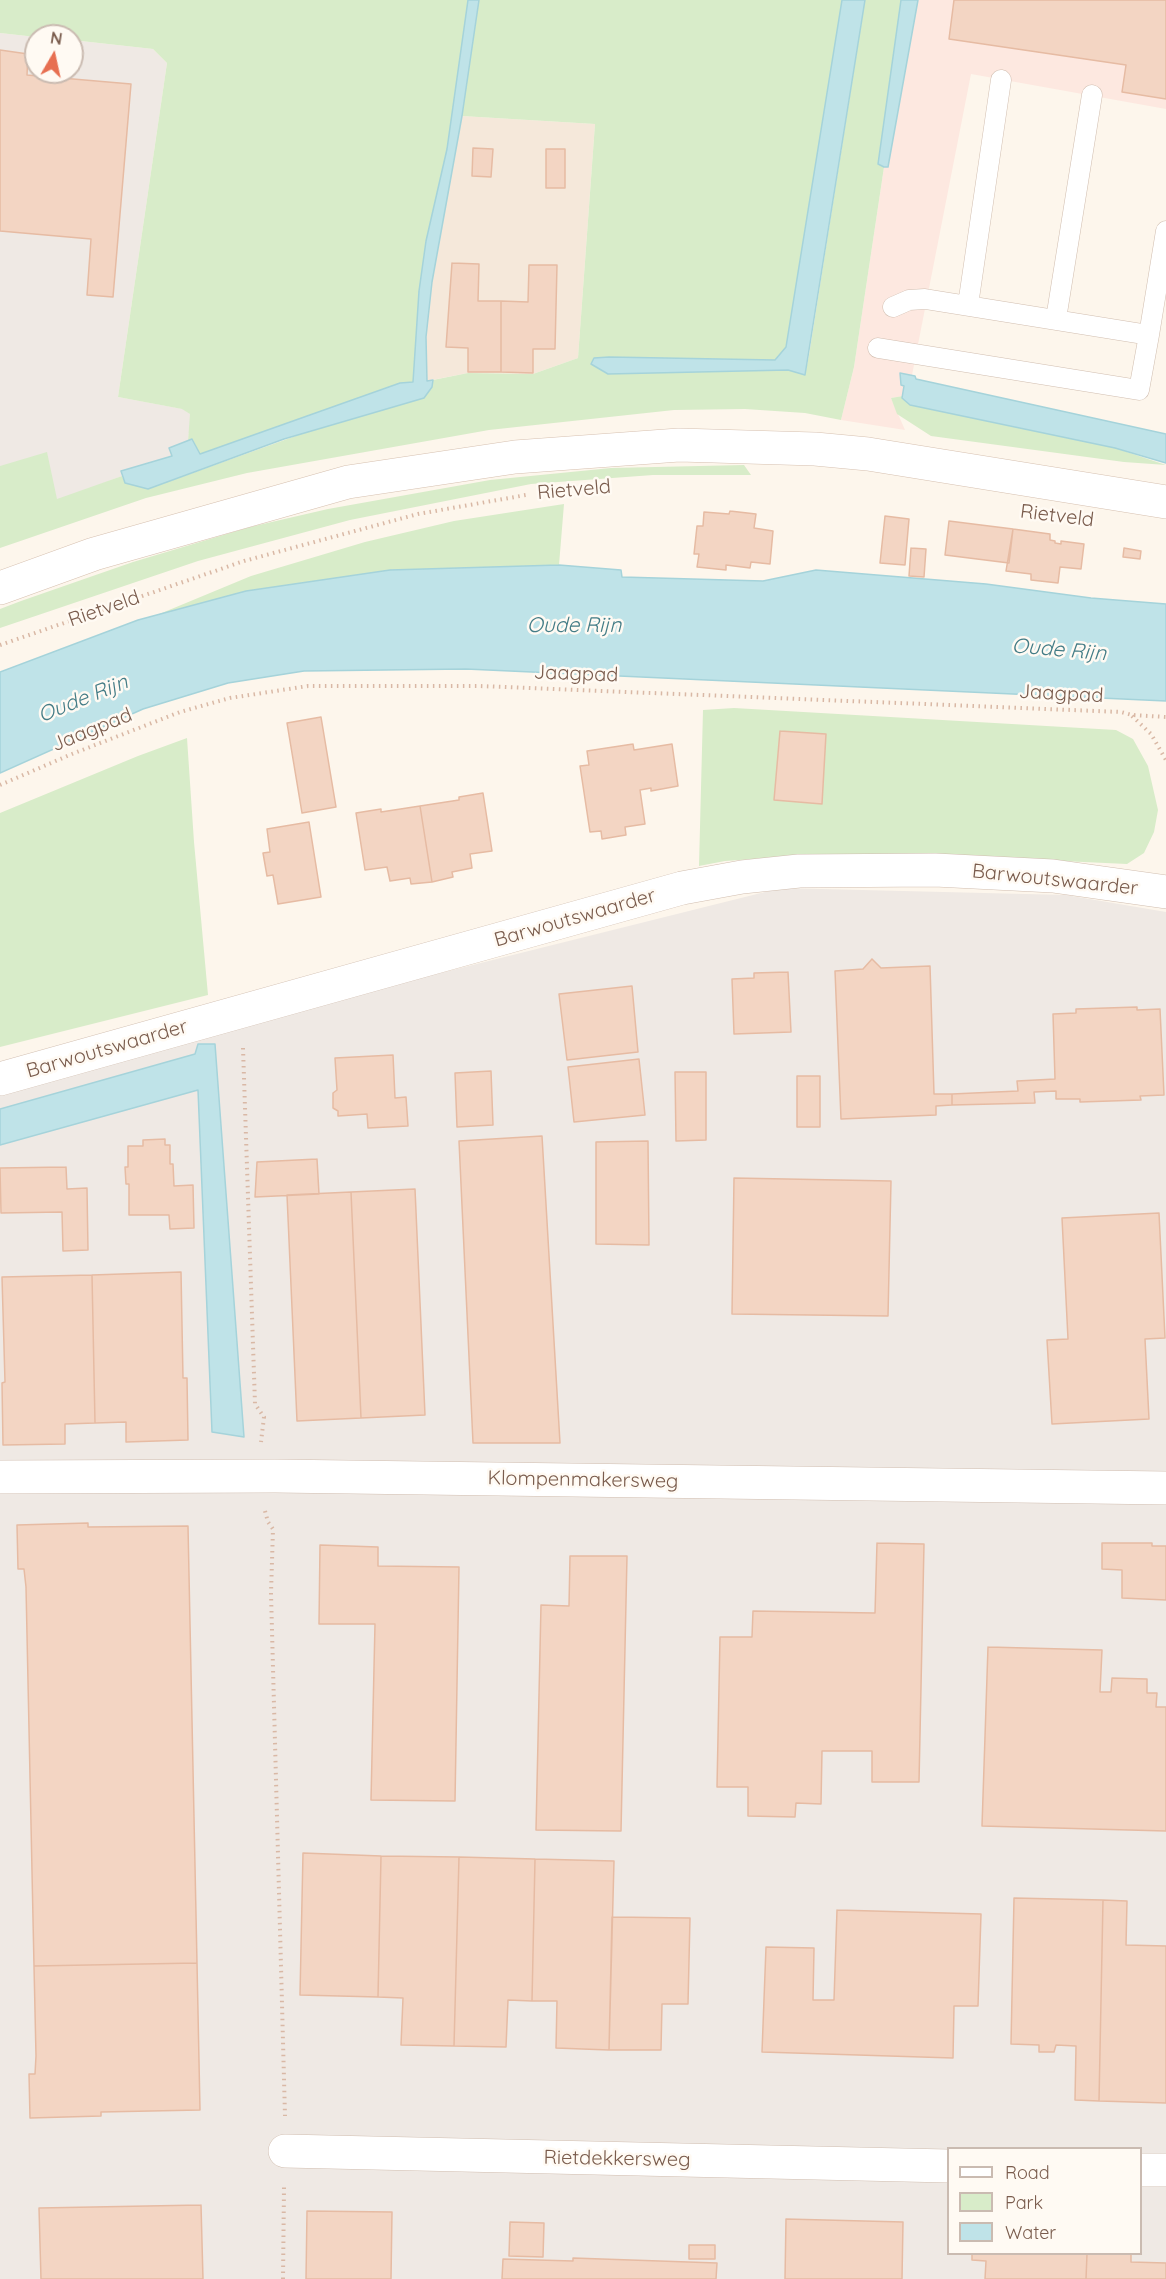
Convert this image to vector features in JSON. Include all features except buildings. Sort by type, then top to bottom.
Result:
[{"type":"street","name":"Rietveld","points":[[0,588],[94,554],[348,482],[538,455],[679,445],[815,449],[868,454],[1166,502]]},
{"type":"street","name":"Barwoutswaarder","points":[[0,1079],[682,888],[742,877],[799,871],[935,870],[1053,876],[1166,892]]},
{"type":"street","name":"Klompenmakersweg","points":[[0,1477],[274,1476],[1166,1488]]},
{"type":"street","name":"Rietdekkersweg","points":[[285,2151],[947,2166]]},
{"type":"street","points":[[1142,2170],[1166,2170]]},
{"type":"lane","points":[[968,305],[1001,80]]},
{"type":"lane","points":[[1056,319],[1092,95]]},
{"type":"lane","points":[[878,348],[1139,390],[1166,231]]},
{"type":"lane","points":[[892,307],[909,300],[925,299],[1149,335]]},
{"type":"path","name":"Rietveld","points":[[0,645],[244,561],[418,514],[530,494]]},
{"type":"path","name":"Jaagpad","points":[[0,785],[92,746],[195,707],[230,698],[308,686],[455,685],[1121,712],[1166,717]]},
{"type":"path","points":[[1132,715],[1151,734],[1166,757]]},
{"type":"path","points":[[235,1013],[242,1042],[245,1071],[255,1404],[264,1417],[261,1440],[274,1476],[265,1513],[273,1529],[272,1593],[286,2077],[283,2279]]},
{"type":"shaded area","points":[[918,0],[954,0],[949,39],[1126,65],[1123,92],[1166,99],[1166,109],[971,74],[912,375],[900,374],[904,386],[903,396],[891,398],[905,430],[841,420],[854,367],[884,167],[888,166]]},
{"type":"shaded area","points":[[0,33],[24,36],[24,84],[84,84],[84,41],[153,49],[167,63],[118,397],[183,409],[191,414],[188,441],[170,448],[173,456],[121,471],[122,476],[0,518]]},
{"type":"shaded area","points":[[462,116],[595,124],[578,358],[533,374],[468,373],[427,381],[426,337],[432,282]]},
{"type":"shaded area","points":[[781,888],[1066,895],[1166,912],[1166,2279],[0,2279],[0,1083]]},
{"type":"green space","points":[[0,0],[468,0],[447,149],[426,241],[419,291],[413,382],[400,383],[200,454],[193,440],[188,441],[190,414],[182,409],[118,397],[167,63],[153,49],[84,41],[84,24],[24,24],[24,36],[0,33]]},
{"type":"green space","points":[[479,0],[842,0],[787,347],[775,360],[609,357],[788,370],[805,375],[865,0],[901,0],[878,164],[884,167],[854,367],[841,420],[805,413],[745,409],[674,410],[489,430],[247,473],[146,498],[0,548],[0,466],[47,452],[57,499],[122,476],[125,483],[148,489],[432,387],[433,380],[468,373],[533,374],[578,358],[595,124],[462,116]]},
{"type":"green space","points":[[903,396],[902,398],[1115,448],[1166,465],[1124,462],[931,436],[897,414],[891,398]]},
{"type":"green space","points":[[744,465],[751,475],[653,475],[531,484],[350,520],[198,561],[0,628],[0,609],[21,601],[133,562],[250,527],[328,509],[490,480],[611,468]]},
{"type":"green space","points":[[564,504],[559,565],[390,570],[246,591],[157,615],[251,576],[365,542],[454,521]]},
{"type":"green space","points":[[734,708],[1116,730],[1133,739],[1148,766],[1158,810],[1154,832],[1144,853],[1127,864],[1019,859],[812,855],[725,861],[699,866],[703,710]]},
{"type":"green space","points":[[187,738],[208,995],[0,1047],[0,813]]},
{"type":"water","points":[[468,0],[479,0],[462,116],[432,282],[426,337],[427,381],[433,380],[432,387],[424,398],[284,439],[148,489],[125,483],[121,471],[172,456],[169,448],[192,439],[200,454],[400,383],[413,382],[419,291],[426,241],[447,149]]},
{"type":"water","points":[[842,0],[865,0],[805,375],[788,370],[608,374],[591,364],[594,358],[609,357],[775,360],[786,347]]},
{"type":"water","points":[[901,0],[918,0],[888,167],[884,167],[878,164]]},
{"type":"water","points":[[900,373],[915,376],[916,379],[1166,434],[1166,463],[1115,448],[910,405],[902,398],[904,386],[901,385]]},
{"type":"water","name":"Oude Rijn","points":[[559,565],[621,570],[622,577],[763,581],[816,570],[986,584],[1091,598],[1166,604],[1166,701],[466,669],[304,671],[228,683],[143,709],[0,773],[0,672],[138,620],[246,591],[390,570]]},
{"type":"water","points":[[198,1044],[215,1044],[244,1437],[212,1432],[198,1090],[0,1145],[0,1109],[195,1054]]}]
